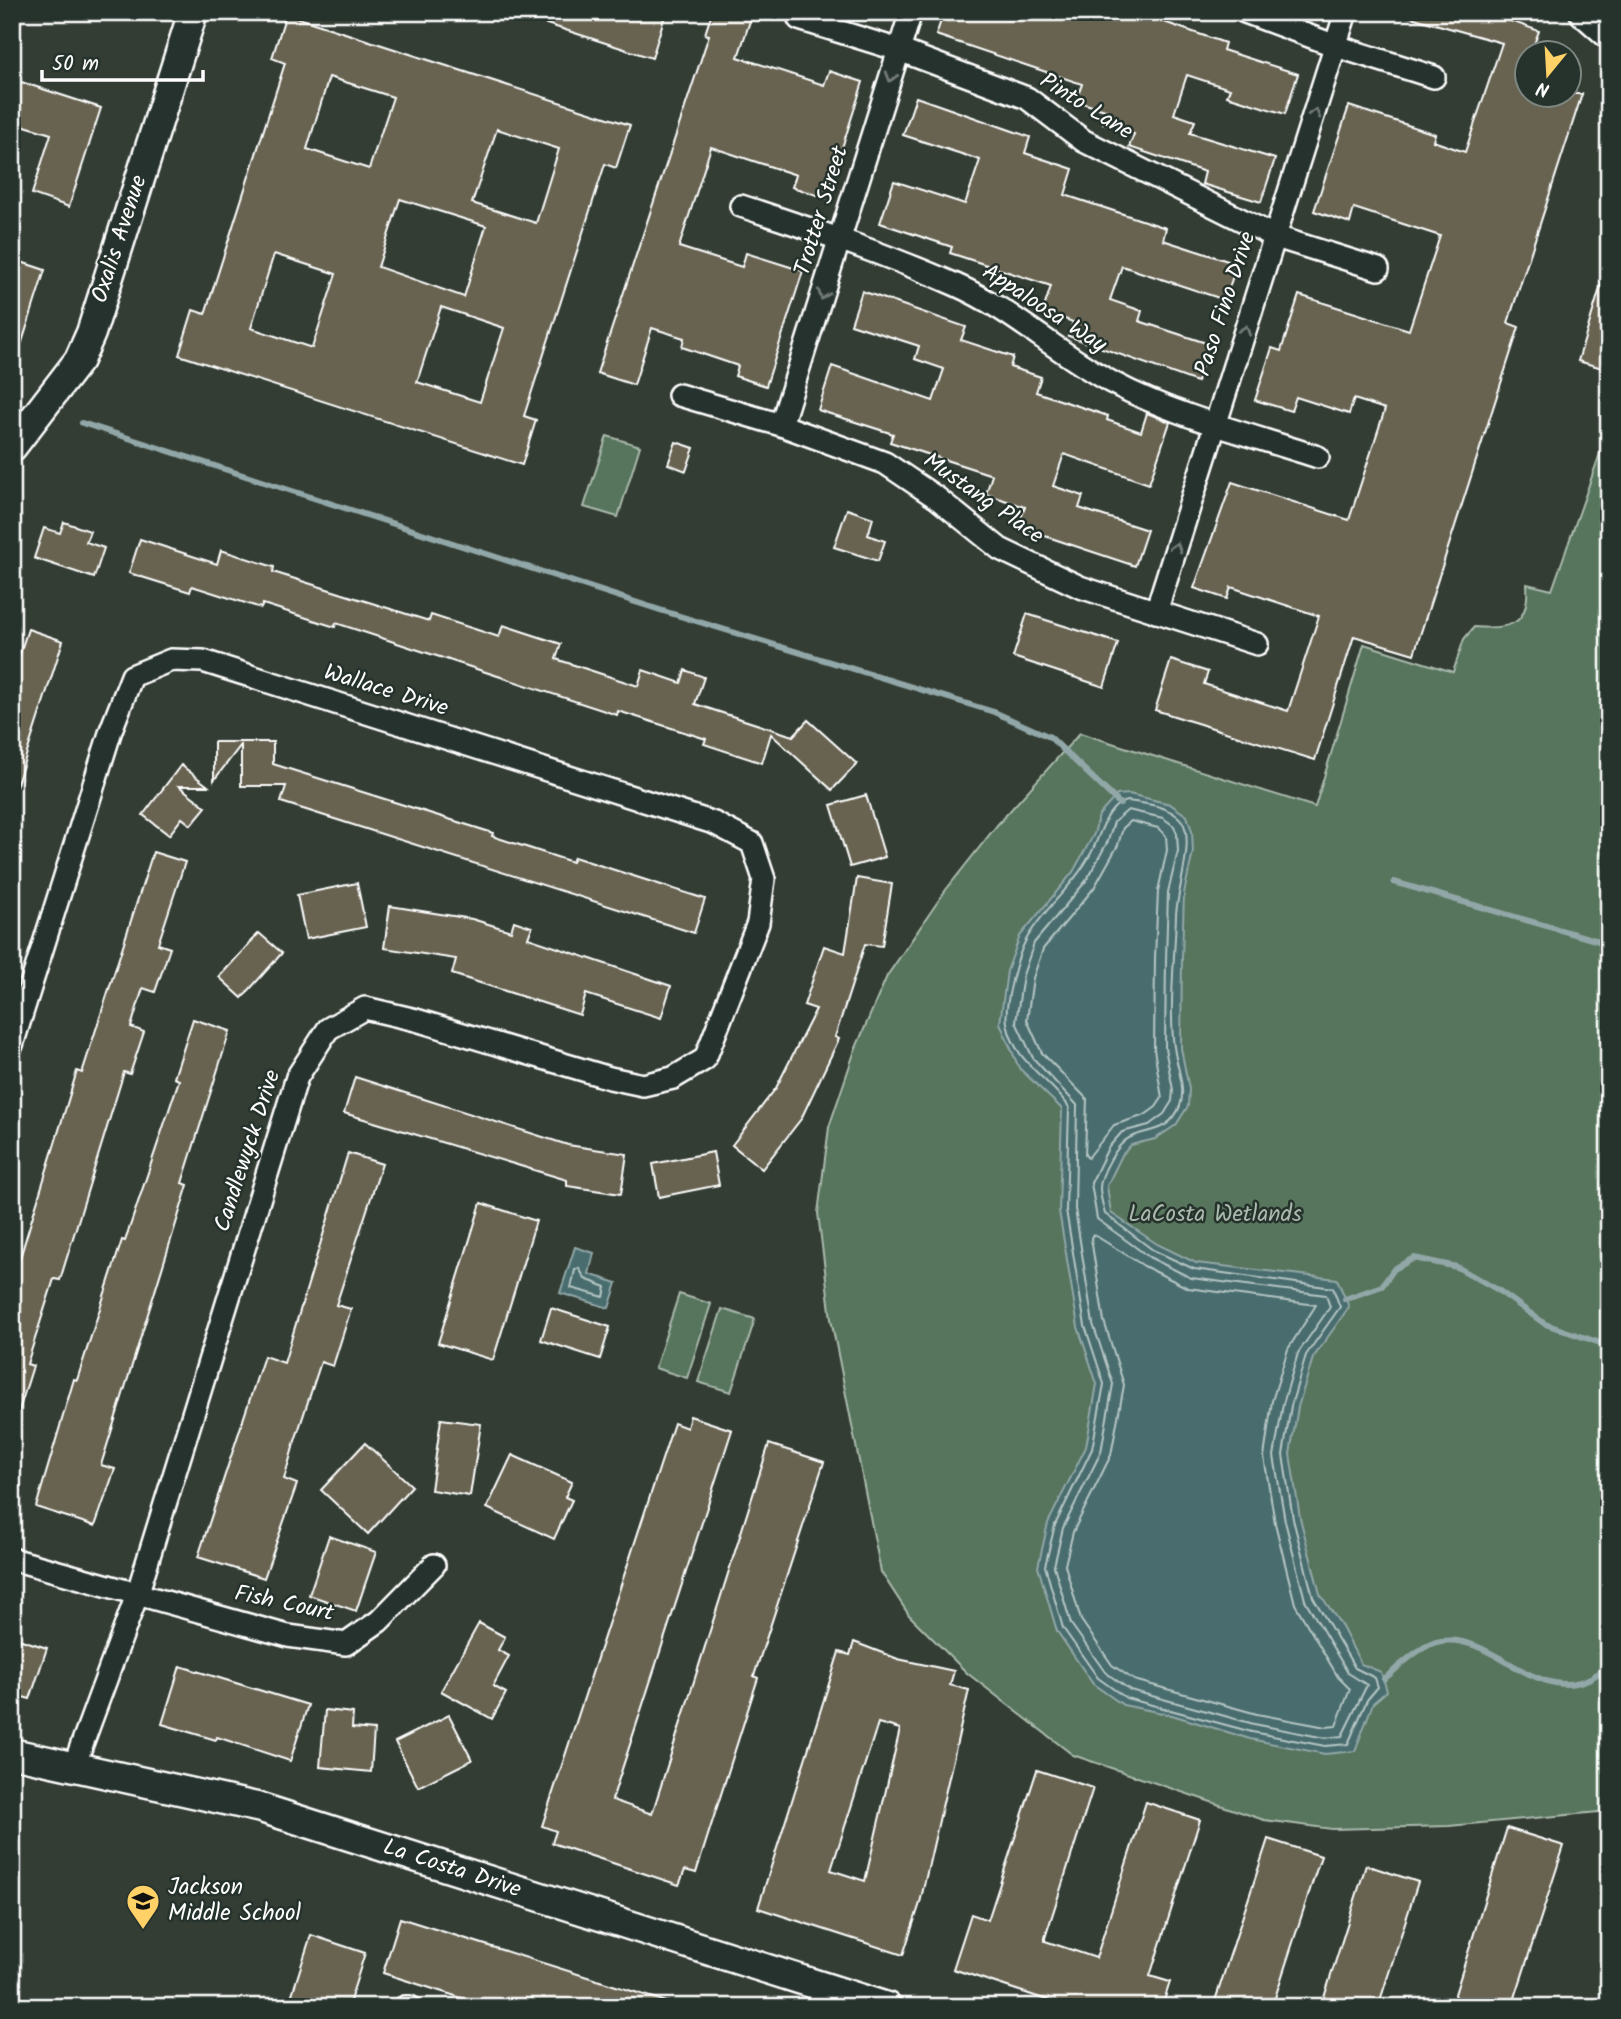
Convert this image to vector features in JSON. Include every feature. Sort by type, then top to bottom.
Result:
[{"type":"street","name":"Oxalis Avenue","points":[[12,447],[79,360],[91,332],[193,12]]},
{"type":"street","name":"Trotter Street","points":[[782,425],[911,12]]},
{"type":"street","points":[[1245,12],[1336,46],[1434,77]]},
{"type":"street","name":"Paso Fino Drive","points":[[1156,612],[1346,12]]},
{"type":"street","points":[[1584,12],[1609,34]]},
{"type":"street","name":"Pinto Lane","points":[[799,19],[899,50],[1027,98],[1084,141],[1276,237],[1378,269]]},
{"type":"street","name":"Appaloosa Way","points":[[741,206],[841,239],[957,285],[999,307],[1080,365],[1116,385],[1215,424],[1318,457]]},
{"type":"street","name":"Mustang Place","points":[[680,395],[782,425],[885,463],[937,498],[1000,548],[1029,564],[1080,587],[1257,644]]},
{"type":"street","name":"Wallace Drive","points":[[12,1045],[111,730],[132,676],[171,660],[204,661],[680,811]]},
{"type":"street","name":"Candlewyck Drive","points":[[74,1766],[137,1595],[297,1077],[328,1029],[365,1008],[643,1085],[673,1078],[705,1059],[758,923],[764,879],[752,843],[714,823],[680,811]]},
{"type":"street","name":"Fish Court","points":[[12,1559],[288,1636],[346,1644],[379,1621],[434,1565]]},
{"type":"street","name":"La Costa Drive","points":[[12,1753],[261,1808],[887,2007]]},
{"type":"green space","name":"LaCosta Wetlands","points":[[1609,428],[1609,1811],[1449,1826],[1332,1829],[1264,1820],[1073,1755],[967,1673],[909,1615],[881,1572],[831,1319],[818,1213],[829,1127],[855,1050],[887,976],[945,891],[998,824],[1080,733],[1315,807],[1364,644],[1453,672],[1464,639],[1474,627],[1507,626],[1515,622],[1525,608],[1527,584],[1552,590]]},
{"type":"green space","points":[[607,436],[640,446],[618,517],[584,507]]},
{"type":"green space","points":[[679,1294],[711,1304],[687,1378],[655,1368]]},
{"type":"green space","points":[[722,1309],[755,1319],[731,1392],[698,1382]]},
{"type":"water","points":[[1129,794],[1170,804],[1187,816],[1192,831],[1193,852],[1184,893],[1182,959],[1181,1048],[1189,1089],[1188,1106],[1176,1125],[1155,1139],[1131,1145],[1122,1155],[1107,1186],[1111,1213],[1157,1244],[1196,1263],[1337,1279],[1349,1307],[1313,1358],[1298,1407],[1290,1454],[1300,1518],[1320,1594],[1341,1625],[1361,1664],[1381,1672],[1387,1691],[1373,1703],[1355,1751],[1325,1754],[1250,1739],[1172,1715],[1123,1705],[1093,1684],[1057,1631],[1038,1567],[1048,1523],[1086,1447],[1097,1384],[1078,1327],[1059,1211],[1062,1109],[1019,1068],[1000,1023],[1007,971],[1020,936],[1073,872],[1094,834],[1099,815],[1117,795]]},
{"type":"water","points":[[575,1247],[594,1253],[589,1274],[617,1283],[609,1308],[560,1293]]},
{"type":"building","points":[[523,12],[666,12],[652,58],[522,16]]},
{"type":"building","points":[[712,12],[753,12],[738,57],[824,85],[829,71],[863,82],[826,198],[792,187],[796,175],[711,147],[679,247],[742,267],[746,253],[803,271],[766,386],[735,376],[738,366],[682,347],[684,338],[652,328],[634,385],[597,373],[709,35],[705,34]]},
{"type":"building","points":[[944,12],[1135,12],[1225,43],[1223,50],[1298,74],[1285,114],[1227,96],[1230,89],[1187,75],[1174,114],[1195,121],[1190,133],[1275,159],[1261,202],[1202,184],[1205,172],[1129,147],[1134,134],[1103,123],[1108,111],[1076,101],[1082,84],[936,35]]},
{"type":"building","points":[[1408,12],[1486,12],[1539,31],[1536,38],[1512,38],[1512,108],[1577,108],[1508,323],[1519,327],[1414,654],[1354,636],[1315,760],[1155,710],[1171,660],[1208,672],[1204,684],[1288,711],[1319,616],[1231,587],[1227,599],[1194,588],[1232,482],[1349,520],[1385,409],[1354,399],[1349,414],[1296,397],[1291,411],[1255,400],[1272,348],[1281,351],[1299,295],[1409,330],[1440,236],[1354,208],[1350,223],[1314,211],[1349,106],[1435,134],[1433,141],[1465,152],[1502,43],[1407,16]]},
{"type":"building","points":[[286,14],[630,125],[616,168],[605,164],[524,416],[536,420],[522,465],[179,355],[193,310],[205,314],[285,63],[272,58]],"holes":[[[329,77],[393,97],[369,169],[307,149]],[[497,129],[559,149],[536,223],[472,203]],[[400,199],[486,226],[464,297],[378,267]],[[274,254],[336,274],[312,348],[251,328]],[[441,307],[504,328],[480,402],[417,382]]]},
{"type":"building","points":[[12,79],[101,108],[69,207],[32,194],[51,134],[12,122]]},
{"type":"building","points":[[916,97],[1030,137],[1025,153],[1073,169],[1065,195],[1166,228],[1163,240],[1237,264],[1225,300],[1122,266],[1110,300],[1142,311],[1139,321],[1209,344],[1197,382],[1068,336],[1073,322],[1043,311],[1051,286],[950,253],[952,247],[880,223],[894,181],[965,204],[980,160],[903,135]]},
{"type":"building","points":[[12,259],[45,270],[16,361],[12,361]]},
{"type":"building","points":[[1604,275],[1609,276],[1609,370],[1578,361]]},
{"type":"building","points":[[862,291],[966,327],[961,340],[1013,357],[1010,367],[1041,377],[1036,392],[1108,416],[1107,420],[1141,432],[1147,413],[1170,422],[1149,484],[1064,454],[1053,486],[1083,496],[1079,508],[1147,530],[1135,566],[1018,527],[1025,507],[986,494],[992,475],[890,442],[893,434],[818,410],[832,366],[933,401],[944,369],[915,359],[919,346],[851,324]]},
{"type":"building","points":[[676,442],[694,448],[686,471],[668,464]]},
{"type":"building","points":[[847,509],[873,518],[868,535],[885,541],[878,561],[834,547]]},
{"type":"building","points":[[64,522],[90,531],[86,542],[104,548],[94,578],[34,558],[44,528],[60,533]]},
{"type":"building","points":[[140,539],[217,564],[221,550],[274,567],[273,572],[429,621],[431,615],[499,637],[503,625],[561,644],[556,659],[638,686],[643,670],[681,683],[685,670],[704,677],[695,704],[793,736],[808,720],[857,764],[832,790],[771,734],[762,763],[704,744],[706,739],[618,711],[617,715],[336,623],[335,627],[263,604],[261,608],[192,586],[190,592],[129,573]]},
{"type":"building","points":[[1027,614],[1118,643],[1104,687],[1013,657]]},
{"type":"building","points":[[28,629],[63,641],[16,787],[12,786],[12,677]]},
{"type":"building","points":[[214,742],[273,742],[273,764],[493,833],[492,836],[572,862],[574,857],[705,899],[694,933],[281,802],[286,786],[241,786],[241,745],[214,780]]},
{"type":"building","points":[[181,765],[208,786],[179,786],[206,807],[191,825],[182,818],[169,835],[143,815]]},
{"type":"building","points":[[866,795],[885,857],[850,867],[831,805]]},
{"type":"building","points":[[153,852],[185,862],[158,944],[170,948],[155,992],[143,988],[131,1027],[144,1032],[130,1074],[124,1072],[60,1280],[54,1279],[27,1364],[33,1366],[16,1420],[12,1419],[12,1284],[77,1071],[82,1073]]},
{"type":"building","points":[[857,878],[892,884],[882,946],[865,944],[835,1037],[839,1039],[801,1119],[762,1169],[732,1145],[776,1088],[816,1009],[804,1005],[824,946],[845,953]]},
{"type":"building","points":[[357,883],[366,927],[306,939],[297,895]]},
{"type":"building","points":[[390,906],[472,919],[511,931],[514,921],[532,927],[528,938],[671,986],[661,1018],[586,994],[580,1015],[452,974],[456,959],[384,948]]},
{"type":"building","points":[[259,933],[282,953],[242,998],[219,977]]},
{"type":"building","points":[[193,1019],[230,1031],[182,1183],[188,1185],[101,1465],[115,1469],[95,1526],[36,1507],[74,1379],[77,1380],[122,1240],[125,1241],[179,1080],[174,1078]]},
{"type":"building","points":[[355,1077],[568,1145],[627,1154],[621,1194],[567,1186],[567,1180],[344,1113]]},
{"type":"building","points":[[713,1152],[719,1185],[659,1197],[653,1164]]},
{"type":"building","points":[[348,1153],[382,1164],[336,1305],[351,1309],[333,1366],[321,1362],[294,1444],[284,1479],[297,1484],[264,1578],[198,1557],[264,1356],[284,1363]]},
{"type":"building","points":[[481,1203],[536,1221],[493,1360],[438,1343]]},
{"type":"building","points":[[551,1308],[610,1327],[600,1359],[541,1340]]},
{"type":"building","points":[[690,1416],[732,1430],[612,1800],[652,1814],[769,1444],[824,1462],[754,1676],[758,1678],[696,1873],[685,1870],[679,1885],[552,1843],[556,1831],[542,1826],[674,1423],[687,1428]]},
{"type":"building","points":[[441,1419],[481,1424],[470,1496],[431,1490]]},
{"type":"building","points":[[365,1443],[412,1486],[368,1534],[321,1490]]},
{"type":"building","points":[[512,1455],[572,1482],[565,1497],[572,1500],[554,1539],[487,1508]]},
{"type":"building","points":[[329,1536],[376,1552],[356,1611],[309,1595]]},
{"type":"building","points":[[479,1623],[505,1637],[498,1650],[509,1656],[493,1686],[506,1693],[492,1719],[441,1691]]},
{"type":"building","points":[[12,1637],[47,1648],[30,1699],[12,1694]]},
{"type":"building","points":[[854,1642],[898,1659],[954,1671],[950,1685],[969,1690],[920,1903],[903,1955],[758,1908],[839,1652],[850,1655]],"holes":[[[878,1723],[900,1729],[865,1881],[831,1870]]]},
{"type":"building","points":[[180,1666],[308,1705],[290,1761],[217,1737],[216,1740],[162,1724]]},
{"type":"building","points":[[325,1710],[353,1713],[352,1728],[374,1730],[371,1772],[320,1767]]},
{"type":"building","points":[[449,1715],[472,1760],[418,1787],[395,1742]]},
{"type":"building","points":[[1037,1770],[1093,1788],[1045,1941],[1096,1958],[1146,1802],[1200,1820],[1150,1976],[1170,1982],[1162,2007],[1068,2007],[953,1969],[971,1914],[988,1920]]},
{"type":"building","points":[[1507,1828],[1564,1846],[1512,2007],[1451,2007]]},
{"type":"building","points":[[1268,1839],[1321,1856],[1272,2007],[1213,2007]]},
{"type":"building","points":[[1366,1865],[1418,1882],[1378,2007],[1321,2007]]},
{"type":"building","points":[[400,1918],[670,2003],[670,2007],[490,2007],[383,1973]]},
{"type":"building","points":[[311,1935],[365,1953],[348,2007],[288,2007]]},
{"type":"waterway","points":[[82,423],[660,610],[994,712],[1050,737],[1120,804]]},
{"type":"waterway","points":[[1394,882],[1609,944]]},
{"type":"waterway","points":[[1345,1299],[1382,1286],[1394,1269],[1414,1258],[1457,1267],[1498,1290],[1545,1324],[1609,1346]]},
{"type":"waterway","points":[[1384,1679],[1418,1651],[1441,1641],[1462,1642],[1483,1649],[1544,1680],[1565,1684],[1586,1680],[1609,1665]]},
{"type":"place","name":"Jackson Middle School","points":[[143,1931]]}]
